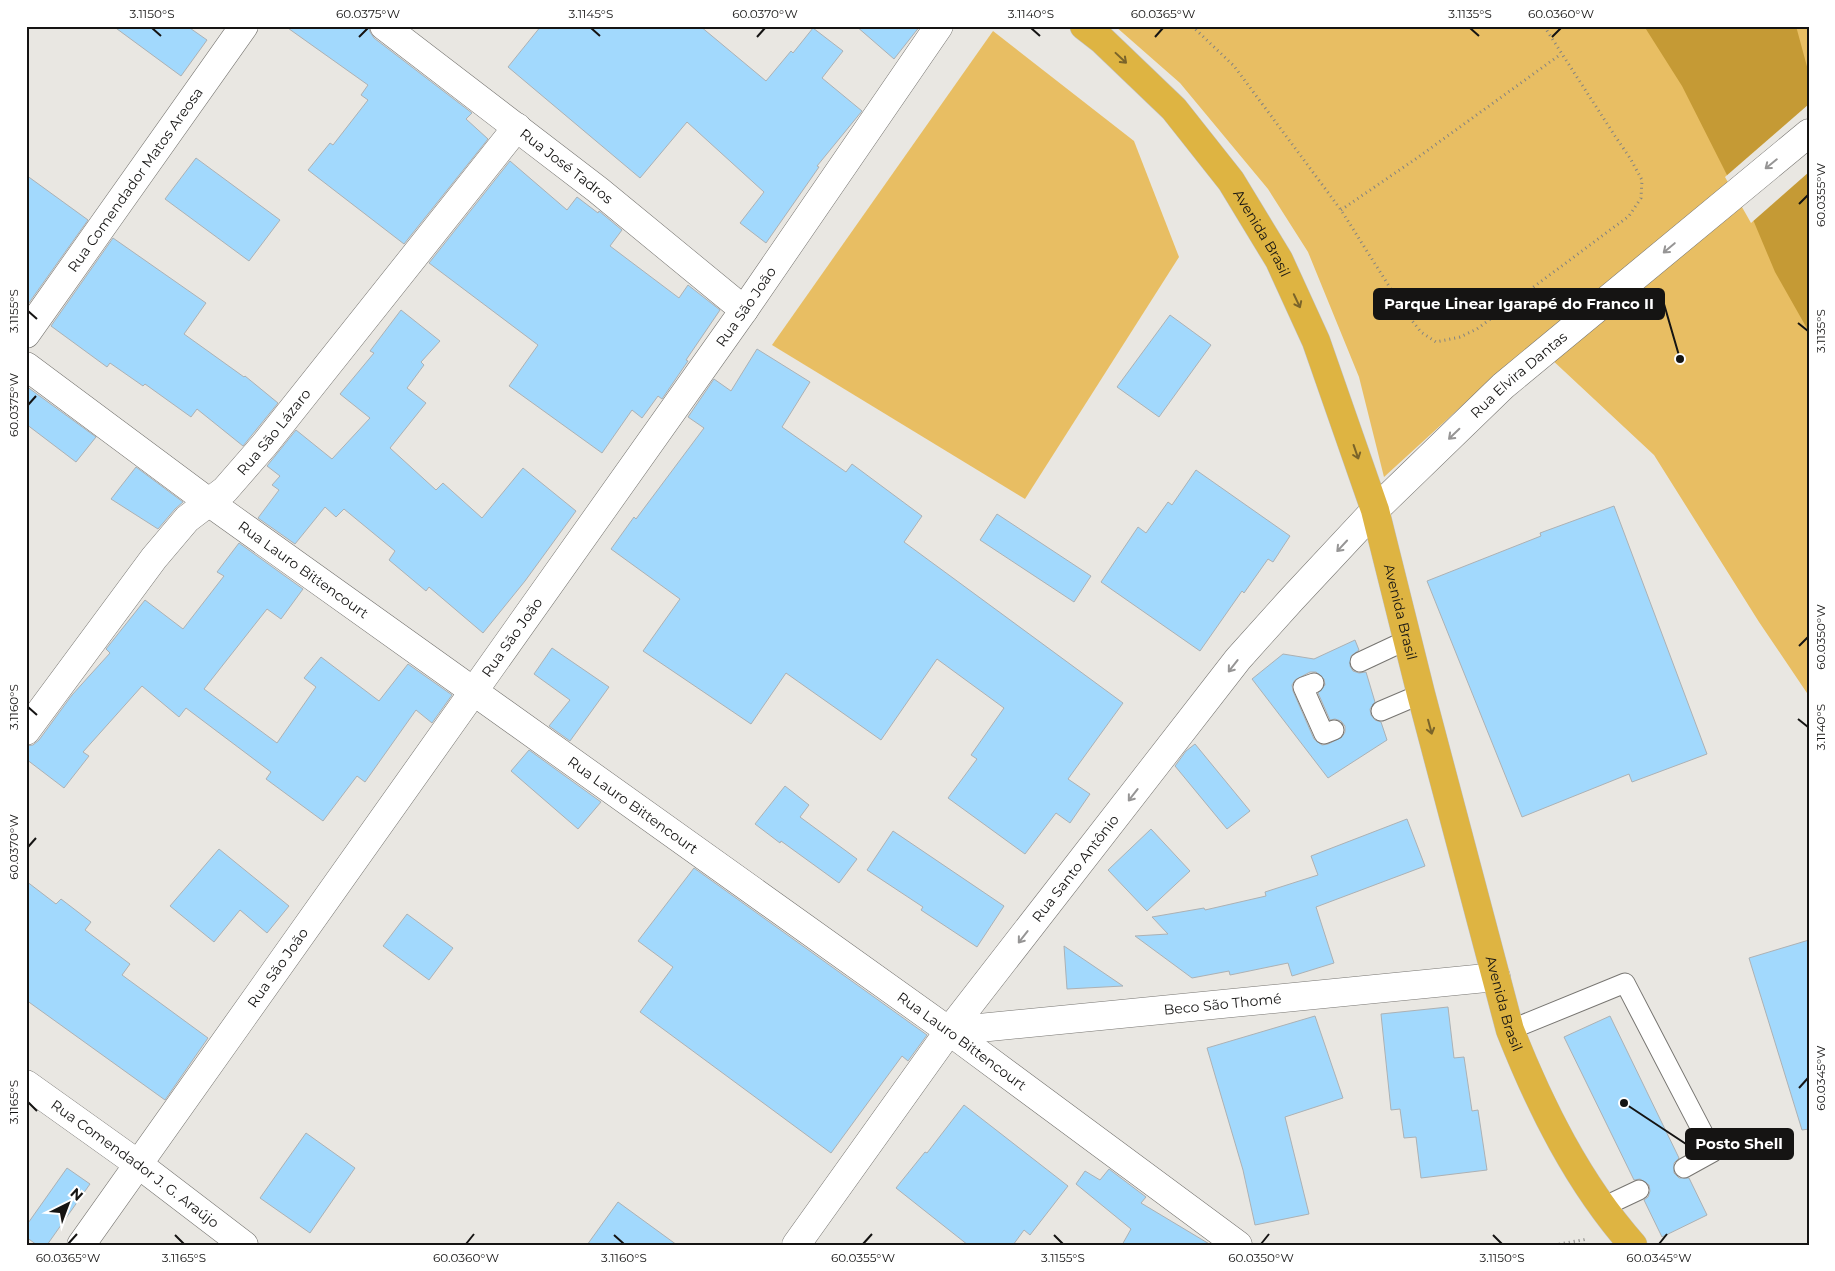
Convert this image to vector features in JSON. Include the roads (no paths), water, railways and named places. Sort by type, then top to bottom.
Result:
[{"type":"highway","name":"Avenida Brasil","points":[[1084,26],[1102,40],[1174,109],[1231,181],[1274,252],[1316,341],[1375,510],[1421,694],[1510,1030],[1531,1082],[1556,1132],[1603,1207],[1633,1245]]},
{"type":"street","name":"Rua Comendador Matos Areosa","points":[[26,334],[244,26]]},
{"type":"street","name":"Rua José Tadros","points":[[384,26],[517,127],[744,310]]},
{"type":"street","name":"Rua São João","points":[[82,1245],[744,310],[939,26]]},
{"type":"street","name":"Rua São Lázaro","points":[[26,731],[154,558],[187,519],[225,490],[265,444],[517,127]]},
{"type":"street","name":"Rua Elvira Dantas","points":[[1375,510],[1504,386],[1706,216],[1809,133]]},
{"type":"street","name":"Rua Lauro Bittencourt","points":[[26,366],[210,503],[950,1030],[1238,1245]]},
{"type":"street","name":"Rua Santo Antônio","points":[[796,1245],[950,1030],[1238,659],[1375,510]]},
{"type":"street","name":"Beco São Thomé","points":[[950,1030],[1496,977]]},
{"type":"street","name":"Rua Comendador J. G. Araújo","points":[[26,1084],[138,1164],[244,1245]]},
{"type":"lane","points":[[1360,662],[1407,640]]},
{"type":"lane","points":[[1314,683],[1303,687],[1324,734],[1334,730]]},
{"type":"lane","points":[[1381,712],[1421,694]]},
{"type":"lane","points":[[1510,1030],[1625,983],[1713,1152],[1684,1168]]},
{"type":"lane","points":[[1603,1207],[1639,1190]]},
{"type":"place","name":"Parque Linear Igarapé do Franco II","points":[[1680,359]]},
{"type":"place","name":"Posto Shell","points":[[1624,1103]]}]
